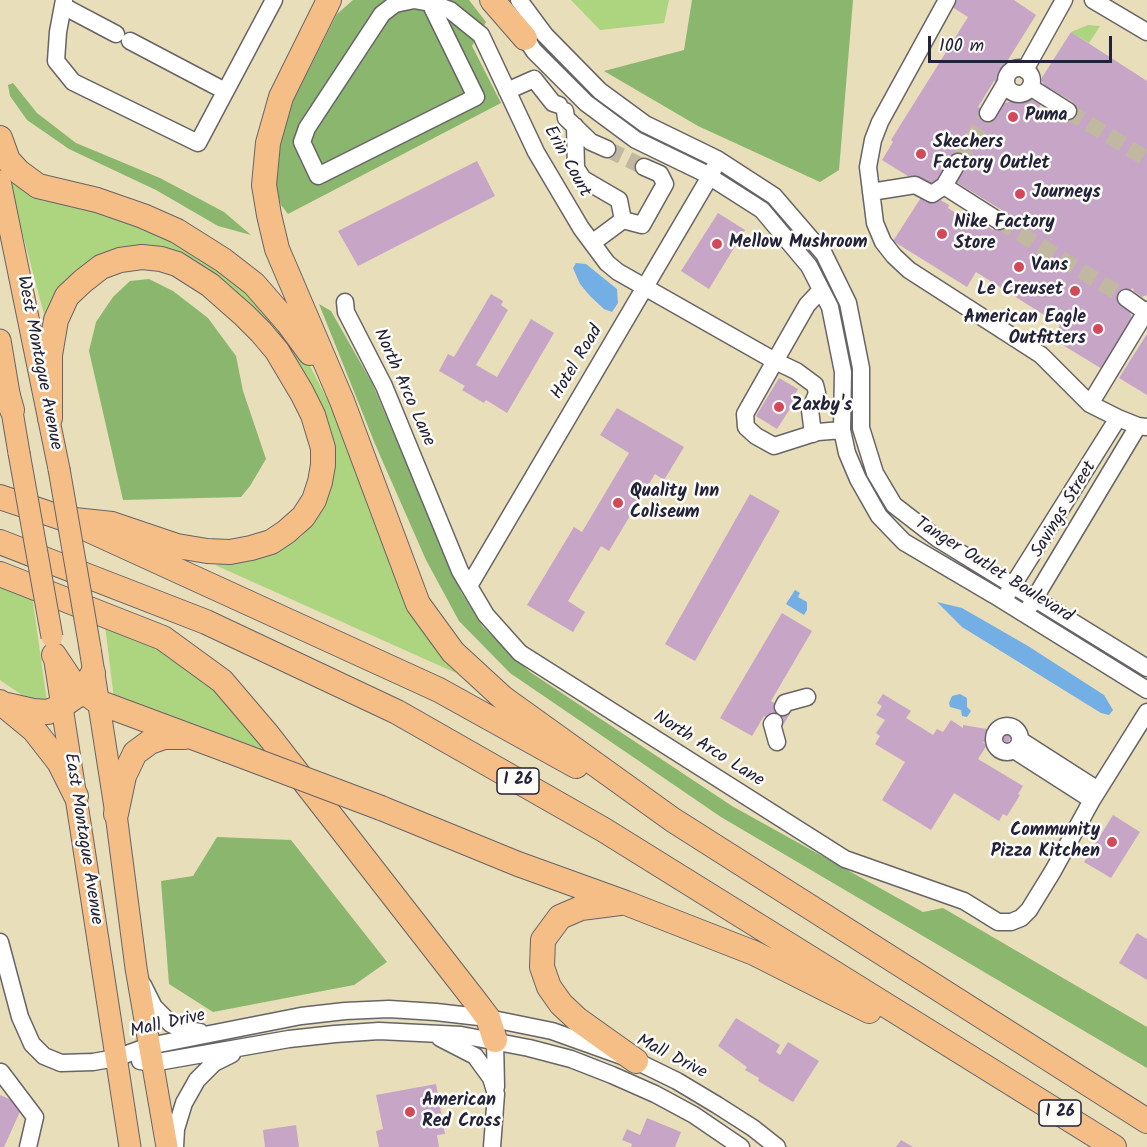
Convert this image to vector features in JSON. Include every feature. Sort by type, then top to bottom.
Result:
[{"type":"highway","points":[[329,0],[281,97],[268,143],[264,185],[277,249],[342,401],[418,604],[453,652],[503,698],[673,820]]},
{"type":"highway","points":[[492,0],[525,38]]},
{"type":"highway","points":[[0,138],[8,160],[38,186],[97,200],[177,231],[223,260],[254,284],[288,323],[315,361],[350,426]]},
{"type":"highway","points":[[50,418],[50,354],[56,320],[67,297],[101,267],[120,260],[142,257],[161,259],[184,268],[210,285],[261,332],[277,351],[302,393],[313,415],[323,448],[320,482],[314,500],[303,517],[271,542],[251,548],[230,552],[207,551],[177,546],[112,524],[65,519]]},
{"type":"highway","points":[[0,368],[12,410]]},
{"type":"highway","name":"I 26","points":[[0,497],[65,519],[439,690],[673,820],[1147,1121]]},
{"type":"highway","name":"I 26","points":[[0,542],[206,622],[397,712],[604,830],[1114,1147]]},
{"type":"highway","points":[[0,574],[163,638],[222,681],[268,735],[492,1029]]},
{"type":"highway","points":[[53,646],[74,685],[91,689],[190,737],[381,808],[518,864],[627,903],[754,953],[1005,1079]]},
{"type":"highway","points":[[1,703],[33,711],[48,712],[91,689]]},
{"type":"highway","points":[[1,703],[34,730],[59,762],[76,796]]},
{"type":"highway","points":[[116,814],[124,777],[135,753],[150,742],[164,737],[190,737]]},
{"type":"highway","points":[[627,903],[581,908],[560,917],[543,940],[541,955],[545,978],[561,1004],[577,1019],[636,1061]]},
{"type":"main road","name":"West Montague Avenue","points":[[0,181],[50,418],[72,545]]},
{"type":"main road","name":"West Montague Avenue","points":[[0,340],[33,530]]},
{"type":"main road","name":"East Montague Avenue","points":[[33,530],[130,1147]]},
{"type":"main road","name":"East Montague Avenue","points":[[72,545],[90,648],[91,689],[116,814],[136,968],[167,1147]]},
{"type":"street","points":[[225,91],[123,38],[64,3],[58,32],[56,61],[73,82],[198,143],[274,0]]},
{"type":"street","points":[[430,3],[452,49],[476,98],[318,176],[302,142],[307,128],[382,14],[395,4],[414,0],[430,3],[450,10],[481,35],[452,49]]},
{"type":"street","name":"Tanger Outlet Boulevard","points":[[502,0],[534,51],[586,103],[636,140],[710,177],[762,210],[809,266],[830,307],[843,372],[842,430],[847,453],[858,479],[879,516],[904,542],[1004,600],[1147,690]]},
{"type":"street","name":"Tanger Outlet Boulevard","points":[[519,0],[545,35],[600,91],[645,124],[717,159],[774,196],[824,254],[849,303],[861,368],[861,428],[875,473],[894,505],[938,538],[1147,668]]},
{"type":"street","points":[[947,0],[880,122],[873,140],[868,167],[875,223],[883,242],[909,270],[1041,355],[1090,404],[1143,427]]},
{"type":"street","points":[[1025,70],[1064,0]]},
{"type":"street","points":[[1093,0],[1147,32]]},
{"type":"street","name":"Erin Court","points":[[481,35],[536,152],[592,243],[607,263],[618,272],[796,371],[815,385],[817,393],[810,410],[813,434]]},
{"type":"street","points":[[988,113],[1005,84],[1009,72],[1017,68],[1025,70],[1031,77],[1030,87],[1025,93],[1017,94],[1009,91],[1005,84]]},
{"type":"street","points":[[507,91],[534,79],[561,113],[591,142],[607,149]]},
{"type":"street","points":[[1030,87],[1068,111]]},
{"type":"street","points":[[561,113],[576,168],[583,179],[619,200],[623,220]]},
{"type":"street","name":"Hotel Road","points":[[469,586],[710,177],[717,159]]},
{"type":"street","points":[[871,192],[915,185],[932,194],[944,186],[958,162]]},
{"type":"street","points":[[623,220],[642,225],[665,184],[660,174],[644,167]]},
{"type":"street","points":[[944,186],[999,221]]},
{"type":"street","points":[[592,243],[623,220]]},
{"type":"street","points":[[821,290],[807,304],[745,414],[746,427],[756,436],[774,446],[813,434],[842,430]]},
{"type":"street","points":[[1090,404],[1147,311],[1126,298]]},
{"type":"street","name":"North Arco Lane","points":[[345,302],[346,312],[384,386],[460,571],[486,615],[520,653],[845,859],[964,901],[998,922],[1011,922],[1021,918],[1029,910],[1053,871],[1095,795],[1147,712]]},
{"type":"street","name":"Savings Street","points":[[1004,600],[1118,418]]},
{"type":"street","name":"Savings Street","points":[[1025,614],[1143,427]]},
{"type":"street","points":[[783,707],[785,704],[807,697]]},
{"type":"street","points":[[774,722],[772,724],[777,742]]},
{"type":"street","points":[[1017,745],[1095,795]]},
{"type":"street","name":"Mall Drive","points":[[0,942],[20,1017],[32,1044],[44,1056],[61,1064],[245,1047],[335,1034],[379,1031],[426,1032],[492,1029],[552,1031],[636,1061],[677,1081],[753,1128],[777,1147]]},
{"type":"street","points":[[136,968],[154,1007],[171,1024],[181,1029],[216,1033]]},
{"type":"street","name":"Mall Drive","points":[[151,1055],[216,1033],[301,1016],[345,1011],[424,1011],[492,1029],[612,1075],[694,1115],[741,1147]]},
{"type":"street","points":[[492,1029],[496,1094],[492,1147]]},
{"type":"street","points":[[426,1032],[475,1056],[491,1078],[496,1094]]},
{"type":"street","points":[[175,1147],[176,1129],[184,1103],[197,1080],[214,1064],[245,1047]]},
{"type":"street","points":[[0,1071],[35,1117],[28,1147]]},
{"type":"green space","points":[[353,0],[469,0],[486,22],[472,46],[501,103],[288,214],[281,205],[276,189],[279,144],[294,99],[337,14]]},
{"type":"green space","points":[[571,0],[669,0],[664,23],[600,30]]},
{"type":"green space","points":[[692,0],[853,0],[839,170],[820,182],[698,126],[604,71],[684,50]]},
{"type":"green space","points":[[1088,25],[1100,26],[1089,43],[1071,32]]},
{"type":"green space","points":[[13,83],[37,113],[76,143],[160,178],[224,212],[251,235],[218,226],[156,190],[69,149],[27,120],[10,96],[8,85]]},
{"type":"green space","points":[[14,176],[112,213],[209,259],[281,323],[310,366],[331,407],[428,633],[456,673],[215,565],[276,552],[301,537],[321,511],[330,488],[284,347],[139,248],[51,316],[44,314],[11,182]]},
{"type":"green space","points":[[149,279],[173,291],[208,318],[236,356],[243,391],[266,459],[241,497],[123,500],[89,351],[96,322],[113,297],[130,281]]},
{"type":"green space","points":[[319,304],[331,311],[372,383],[461,592],[483,627],[530,672],[732,806],[923,912],[943,908],[1147,1027],[1147,1068],[721,817],[510,673],[459,621],[426,560],[375,444]]},
{"type":"green space","points":[[0,585],[32,595],[47,702],[22,695],[0,680]]},
{"type":"green space","points":[[105,625],[172,657],[205,679],[282,759],[114,699]]},
{"type":"green space","points":[[217,837],[291,840],[387,962],[354,985],[213,1012],[169,984],[161,881],[193,876]]},
{"type":"water","points":[[576,263],[586,264],[617,289],[618,303],[612,312],[604,309],[580,284],[573,268]]},
{"type":"water","points":[[795,590],[800,593],[798,597],[807,602],[804,615],[786,604]]},
{"type":"water","points":[[937,602],[962,608],[1028,646],[1104,695],[1113,710],[1109,715],[1101,713],[962,627]]},
{"type":"water","points":[[960,694],[967,698],[967,707],[971,711],[967,717],[962,716],[961,710],[950,707],[952,696]]},
{"type":"building","points":[[957,0],[1014,0],[1036,15],[1008,60],[1012,63],[999,84],[994,81],[978,107],[995,117],[1004,103],[1029,98],[1061,121],[1073,102],[1044,85],[1041,79],[1071,32],[1147,81],[1147,295],[1142,297],[1132,288],[1121,306],[1130,311],[1132,319],[1102,369],[1053,339],[1060,325],[976,272],[967,287],[893,241],[924,193],[949,205],[948,208],[967,220],[969,216],[993,230],[1005,212],[956,182],[965,167],[948,156],[940,169],[944,171],[932,191],[882,160],[893,142],[891,140],[968,17],[952,7]]},
{"type":"building","points":[[477,161],[495,196],[358,266],[338,231]]},
{"type":"building","name":"Mellow Mushroom","points":[[718,213],[745,230],[709,289],[681,271]]},
{"type":"building","points":[[491,294],[503,301],[501,305],[508,310],[476,365],[497,377],[531,319],[554,333],[507,413],[486,400],[484,403],[462,390],[465,386],[439,371],[448,354],[454,357]]},
{"type":"building","points":[[1147,334],[1147,395],[1119,378]]},
{"type":"building","points":[[779,378],[798,389],[794,396],[797,398],[777,429],[756,416]]},
{"type":"building","name":"Quality Inn Coliseum","points":[[617,408],[684,447],[664,480],[655,474],[609,551],[601,546],[568,601],[585,612],[573,632],[527,605],[574,527],[582,532],[629,453],[600,435]]},
{"type":"building","points":[[750,494],[780,511],[695,661],[665,644]]},
{"type":"building","points":[[782,613],[812,631],[771,701],[791,712],[782,727],[764,716],[752,736],[720,718]]},
{"type":"building","points":[[883,694],[911,711],[906,718],[933,735],[937,729],[943,732],[951,720],[963,728],[963,725],[1011,733],[1008,747],[982,742],[987,745],[978,759],[1023,786],[1007,816],[1003,814],[999,821],[954,793],[931,830],[882,800],[905,762],[875,744],[880,736],[876,733],[885,720],[876,715],[882,706],[877,703]]},
{"type":"building","points":[[1113,815],[1140,832],[1111,878],[1084,862]]},
{"type":"building","points":[[1137,933],[1147,939],[1147,980],[1119,963]]},
{"type":"building","points":[[736,1018],[780,1045],[776,1052],[780,1055],[788,1042],[819,1061],[793,1102],[758,1081],[759,1078],[745,1070],[747,1067],[718,1046]]},
{"type":"building","name":"American Red Cross","points":[[436,1084],[445,1134],[437,1135],[439,1147],[379,1147],[376,1131],[383,1129],[376,1095]]},
{"type":"building","points":[[0,1095],[23,1105],[4,1147],[0,1147]]},
{"type":"building","points":[[647,1118],[681,1132],[675,1147],[631,1147],[632,1144],[622,1140],[627,1129],[640,1135]]},
{"type":"building","points":[[296,1125],[299,1147],[265,1147],[263,1130]]},
{"type":"building","points":[[901,1140],[913,1147],[896,1147]]},
{"type":"tunnel","points":[[1068,111],[1147,159]]},
{"type":"tunnel","points":[[958,162],[988,113]]},
{"type":"tunnel","points":[[607,149],[644,167]]},
{"type":"tunnel","points":[[999,221],[1126,298]]},
{"type":"place","name":"Puma","points":[[1013,117]]},
{"type":"place","name":"Skechers Factory Outlet","points":[[921,154]]},
{"type":"place","name":"Journeys","points":[[1020,194]]},
{"type":"place","name":"Nike Factory Store","points":[[942,234]]},
{"type":"place","name":"Mellow Mushroom","points":[[717,244]]},
{"type":"place","name":"Vans","points":[[1019,267]]},
{"type":"place","name":"Le Creuset","points":[[1075,291]]},
{"type":"place","name":"American Eagle Outfitters","points":[[1098,329]]},
{"type":"place","name":"Zaxby's","points":[[779,407]]},
{"type":"place","name":"Quality Inn Coliseum","points":[[618,503]]},
{"type":"place","name":"Community Pizza Kitchen","points":[[1112,842]]},
{"type":"place","name":"American Red Cross","points":[[410,1112]]}]
